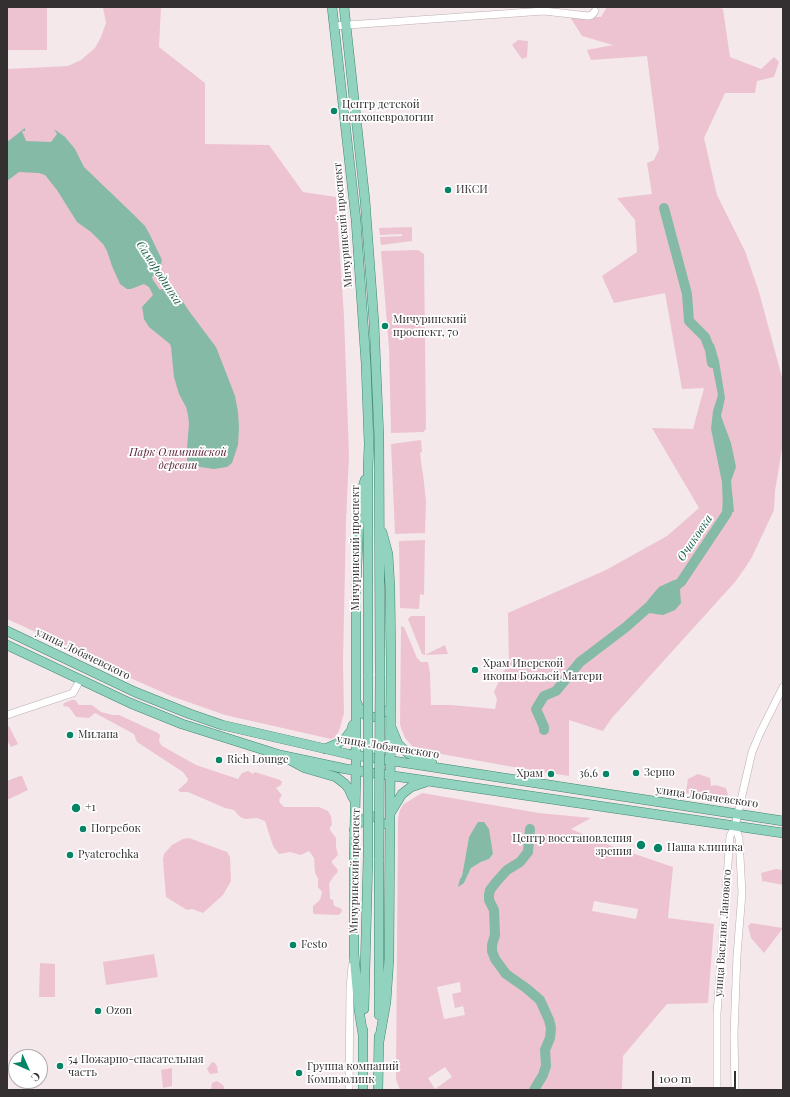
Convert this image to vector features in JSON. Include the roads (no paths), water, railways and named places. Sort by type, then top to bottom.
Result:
[{"type":"main road","name":"Мичуринский проспект","points":[[332,7],[358,242],[369,444],[368,858],[362,1090]]},
{"type":"main road","name":"Мичуринский проспект","points":[[344,7],[365,200],[374,323],[379,437],[380,675],[378,1090]]},
{"type":"main road","points":[[363,1035],[359,1010],[354,954],[354,800],[356,771],[356,589],[360,497],[368,468]]},
{"type":"main road","points":[[379,519],[388,554],[391,614],[389,959],[386,1002],[379,1042]]},
{"type":"main road","name":"улица Лобачевского","points":[[7,630],[135,692],[222,725],[355,755],[783,820]]},
{"type":"main road","points":[[7,645],[130,703],[182,724],[280,755],[356,771],[783,833]]},
{"type":"main road","points":[[355,700],[361,712],[372,717],[376,717],[383,712],[390,701]]},
{"type":"main road","points":[[325,748],[336,744],[348,736],[351,731],[355,714]]},
{"type":"main road","points":[[390,724],[398,744],[403,749],[417,757],[444,768]]},
{"type":"main road","points":[[280,755],[305,768],[336,777],[349,789],[354,800]]},
{"type":"main road","points":[[389,815],[402,794],[411,787],[431,781]]},
{"type":"main road","points":[[354,830],[364,818],[372,816],[379,818],[390,832]]},
{"type":"street","points":[[334,26],[544,11],[588,16],[595,11]]},
{"type":"street","points":[[7,715],[73,693],[80,680]]},
{"type":"street","points":[[735,826],[754,747],[783,687]]},
{"type":"street","name":"улица Василия Ланового","points":[[717,1090],[717,1014],[730,836],[735,826]]},
{"type":"street","name":"улица Василия Ланового","points":[[735,826],[740,838],[742,893],[737,955],[734,1034],[735,1090]]},
{"type":"street","points":[[349,1090],[350,988],[354,954]]},
{"type":"waterway","name":"Очаковка","points":[[664,208],[687,294],[689,321],[705,337],[710,350],[712,363]]},
{"type":"waterway","name":"Очаковка","points":[[671,589],[681,582],[727,513],[728,500]]},
{"type":"waterway","name":"Очаковка","points":[[544,730],[536,709],[544,696],[556,691],[580,662],[626,627],[652,604]]},
{"type":"waterway","name":"Очаковка","points":[[530,829],[528,852],[520,862],[507,870],[497,881],[490,890],[489,900],[494,910],[495,935],[492,951],[495,959],[506,974],[540,1000],[551,1028],[550,1038],[545,1050],[546,1066],[543,1075],[534,1090]]},
{"type":"place","name":"Центр детской психоневрологии","points":[[334,111]]},
{"type":"place","name":"ИКСИ","points":[[448,190]]},
{"type":"place","name":"Мичуринский проспект, 70","points":[[385,326]]},
{"type":"place","name":"Храм Иверской иконы Божьей Матери","points":[[475,670]]},
{"type":"place","name":"Милана","points":[[70,735]]},
{"type":"place","name":"Rich Lounge","points":[[219,760]]},
{"type":"place","name":"Зерно","points":[[636,773]]},
{"type":"place","name":"Храм","points":[[551,774]]},
{"type":"place","name":"36,6","points":[[606,774]]},
{"type":"place","name":"+1","points":[[76,808]]},
{"type":"place","name":"Погребок","points":[[83,829]]},
{"type":"place","name":"Центр восстановления зрения","points":[[641,845]]},
{"type":"place","name":"Наша клиника","points":[[658,848]]},
{"type":"place","name":"Pyaterochka","points":[[70,855]]},
{"type":"place","name":"Festo","points":[[293,945]]},
{"type":"place","name":"Ozon","points":[[98,1011]]},
{"type":"place","name":"54 Пожарно-спасательная часть","points":[[60,1066]]},
{"type":"place","name":"Группа компаний Компьюлинк","points":[[299,1073]]},
{"type":"water label","name":"Самородинка","points":[[159,273]]},
{"type":"park label","name":"Парк Олимпийской деревни","points":[[178,459]]}]
